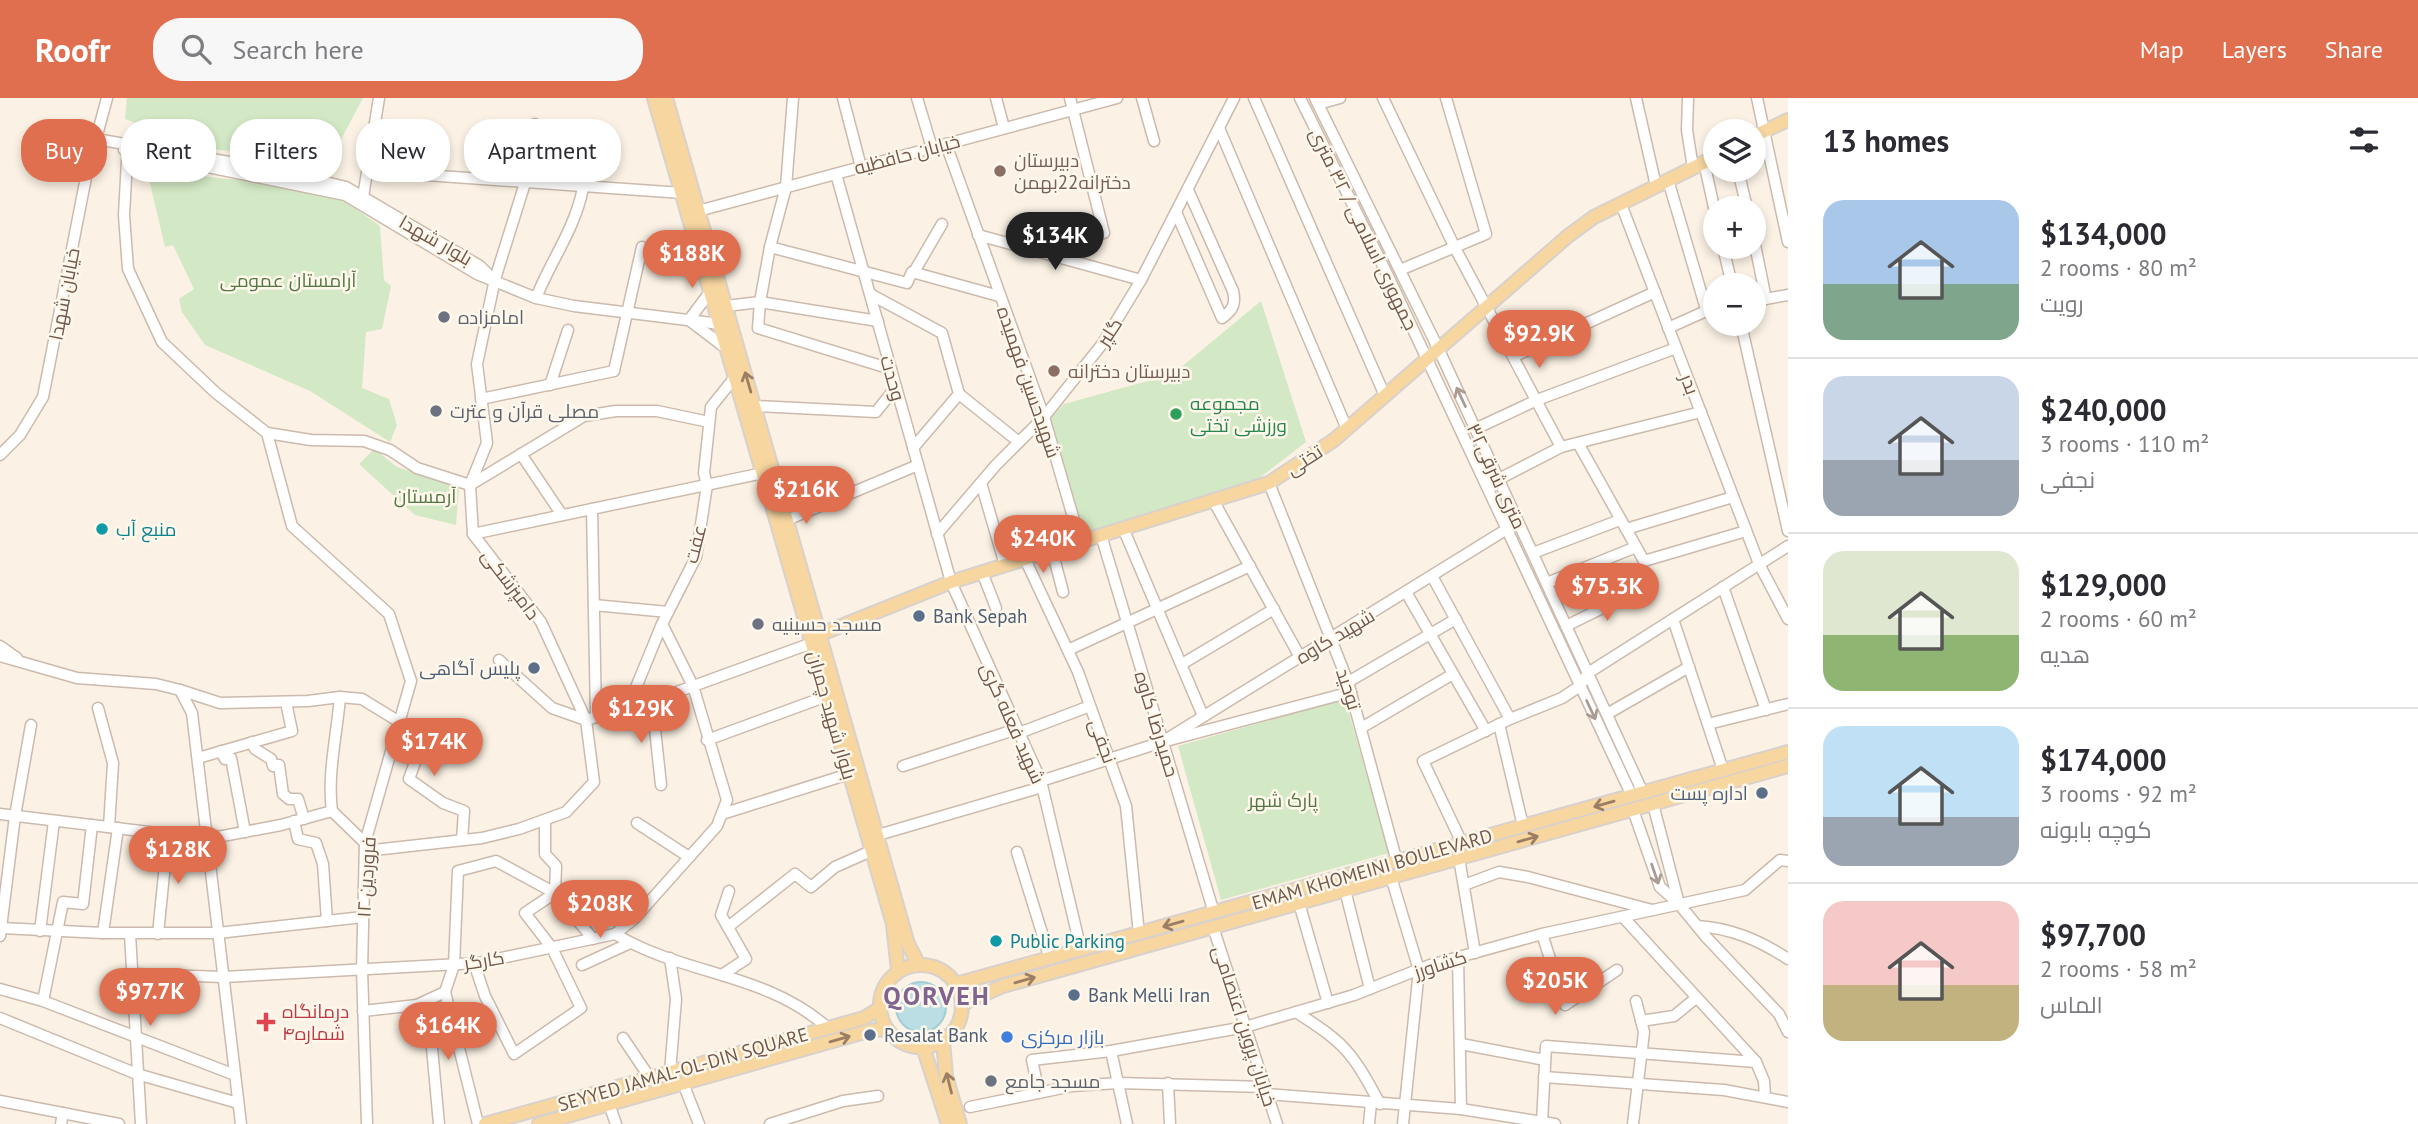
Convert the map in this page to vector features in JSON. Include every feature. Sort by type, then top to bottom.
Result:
[{"type":"main road","name":"بلوار شهید چمران","points":[[654,98],[735,377],[787,520],[816,638],[827,696],[892,924],[898,971]]},
{"type":"main road","name":"بلوار شهید چمران","points":[[666,98],[755,406],[769,472],[816,638],[878,835],[908,944],[919,965]]},
{"type":"main road","points":[[1766,130],[1788,120]]},
{"type":"main road","name":"تختی","points":[[816,638],[951,582],[1269,482],[1347,429],[1569,236],[1621,204],[1703,162]]},
{"type":"main road","name":"EMAM KHOMEINI BOULEVARD","points":[[962,1004],[1065,961],[1213,927],[1633,810],[1746,771],[1788,752]]},
{"type":"main road","name":"EMAM KHOMEINI BOULEVARD","points":[[956,984],[1050,959],[1065,961],[1081,950],[1723,770],[1746,771],[1788,766]]},
{"type":"main road","points":[[919,965],[936,968],[956,984],[962,1004],[957,1025],[943,1041],[923,1047],[902,1043],[886,1028],[880,1008],[882,991],[898,971],[919,965]]},
{"type":"main road","name":"SEYYED JAMAL-OL-DIN SQUARE","points":[[485,1124],[519,1119],[670,1072],[864,1018],[880,1008]]},
{"type":"main road","name":"SEYYED JAMAL-OL-DIN SQUARE","points":[[539,1124],[886,1028]]},
{"type":"main road","points":[[943,1041],[946,1076],[960,1124]]},
{"type":"main road","points":[[923,1047],[948,1124]]},
{"type":"street","name":"خیابان شهدا","points":[[101,119],[107,98]]},
{"type":"street","points":[[376,119],[379,98]]},
{"type":"street","points":[[793,98],[786,187],[770,247],[758,328],[891,369]]},
{"type":"street","points":[[843,98],[861,167]]},
{"type":"street","points":[[917,98],[932,148]]},
{"type":"street","points":[[996,98],[1004,128]]},
{"type":"street","points":[[1070,98],[1104,233]]},
{"type":"street","name":"خیابان حافظیه","points":[[698,211],[1117,98]]},
{"type":"street","points":[[1142,98],[1154,141]]},
{"type":"street","name":"گلپر","points":[[937,534],[1018,442],[1044,417],[1103,343],[1141,280],[1234,98]]},
{"type":"street","points":[[1254,98],[1385,396]]},
{"type":"street","name":"جمهوری اسلامی / ۳۲ متری","points":[[1300,98],[1427,360]]},
{"type":"street","points":[[1317,101],[1340,98]]},
{"type":"street","points":[[1383,98],[1455,248],[1515,355],[1561,447]]},
{"type":"street","points":[[1400,270],[1486,234],[1446,98]]},
{"type":"street","points":[[1636,98],[1662,183],[1703,288]]},
{"type":"street","points":[[1688,98],[1687,130],[1703,160]]},
{"type":"street","points":[[1757,98],[1758,119]]},
{"type":"street","name":"جمهوری اسلامی / ۳۲ متری","points":[[1317,101],[1439,350]]},
{"type":"street","points":[[1317,130],[1328,124]]},
{"type":"street","points":[[1219,128],[1347,429]]},
{"type":"street","name":"شهیدحسین فهمیده","points":[[946,144],[1044,417],[1080,541]]},
{"type":"street","points":[[1766,159],[1788,242]]},
{"type":"street","name":"بلوار شهدا","points":[[216,161],[292,173],[346,187],[481,266],[492,278]]},
{"type":"street","name":"بلوار شهدا","points":[[216,167],[345,195],[477,274],[492,278]]},
{"type":"street","name":"وحدت","points":[[836,174],[951,582]]},
{"type":"street","points":[[450,177],[682,193]]},
{"type":"street","name":"خیابان شهدا","points":[[0,455],[20,435],[43,397],[85,182]]},
{"type":"street","points":[[125,182],[124,215],[128,269],[162,342],[216,393],[267,433],[311,440],[364,441],[390,450],[417,468],[470,485],[584,415],[616,411],[657,411],[709,422]]},
{"type":"street","points":[[363,197],[366,182]]},
{"type":"street","name":"دامپزشکی","points":[[525,183],[492,278],[477,364],[487,443],[470,485],[473,534],[541,622],[591,719]]},
{"type":"street","points":[[536,298],[548,268],[575,224],[583,188]]},
{"type":"street","points":[[1176,212],[1222,318],[1235,302],[1233,291],[1188,190]]},
{"type":"street","name":"بدر","points":[[1621,204],[1759,564],[1788,619]]},
{"type":"street","points":[[770,247],[907,283],[942,224]]},
{"type":"street","points":[[978,235],[1141,280]]},
{"type":"street","points":[[481,399],[614,371],[642,247]]},
{"type":"street","points":[[914,272],[999,296]]},
{"type":"street","points":[[492,278],[536,298],[720,324]]},
{"type":"street","points":[[689,320],[710,292]]},
{"type":"street","points":[[1515,355],[1655,292]]},
{"type":"street","points":[[870,294],[942,333],[959,394],[1018,442]]},
{"type":"street","points":[[1766,299],[1788,295]]},
{"type":"street","points":[[726,306],[760,302],[877,321]]},
{"type":"street","points":[[1668,328],[1703,312]]},
{"type":"street","points":[[689,320],[727,349]]},
{"type":"street","points":[[550,385],[568,330]]},
{"type":"street","points":[[1744,336],[1788,530]]},
{"type":"street","points":[[1475,429],[1537,400],[1676,348]]},
{"type":"street","name":"متری شرقی۳۲","points":[[1439,350],[1607,714],[1638,794]]},
{"type":"street","name":"متری شرقی۳۲","points":[[1427,360],[1580,686],[1638,794]]},
{"type":"street","name":"عفت","points":[[628,707],[662,624],[696,557],[708,485],[704,473],[711,407],[735,377]]},
{"type":"street","points":[[755,406],[876,412],[896,387]]},
{"type":"street","points":[[913,448],[959,394]]},
{"type":"street","points":[[1499,479],[1561,447],[1701,412]]},
{"type":"street","name":"۱۲ فروردین","points":[[267,433],[292,526],[389,614],[411,681],[365,847],[362,970],[368,1124]]},
{"type":"street","points":[[0,443],[20,435]]},
{"type":"street","points":[[1578,443],[1644,561],[1746,531]]},
{"type":"street","points":[[521,454],[562,515]]},
{"type":"street","points":[[787,520],[918,465]]},
{"type":"street","points":[[473,534],[769,472]]},
{"type":"street","name":"توحید","points":[[1269,482],[1350,687],[1397,862]]},
{"type":"street","points":[[981,483],[1005,565]]},
{"type":"street","points":[[1533,554],[1623,525],[1733,497]]},
{"type":"street","points":[[1213,500],[1300,657]]},
{"type":"street","points":[[340,696],[336,749],[329,785],[332,811],[365,847],[461,841],[519,829],[566,812],[594,782],[591,719],[594,605],[592,509]]},
{"type":"street","points":[[1123,528],[1160,609],[1203,716]]},
{"type":"street","name":"شهید کاوه","points":[[1162,742],[1507,529]]},
{"type":"street","name":"حمیدرضا کاوه","points":[[1101,535],[1214,913]]},
{"type":"street","points":[[1462,843],[1423,761],[1510,719],[1562,698],[1580,686],[1588,673],[1788,546]]},
{"type":"street","points":[[1547,583],[1636,547]]},
{"type":"street","points":[[1052,550],[1063,593]]},
{"type":"street","name":"نجفی","points":[[1025,559],[1068,650],[1126,806],[1139,934]]},
{"type":"street","points":[[1068,650],[1250,566]]},
{"type":"street","points":[[982,572],[996,608]]},
{"type":"street","points":[[1432,576],[1510,719]]},
{"type":"street","name":"شهید فعله گری","points":[[951,582],[1041,784],[1081,950]]},
{"type":"street","points":[[1723,587],[1766,710]]},
{"type":"street","points":[[1406,592],[1486,730]]},
{"type":"street","points":[[1566,626],[1635,592]]},
{"type":"street","points":[[594,605],[668,612]]},
{"type":"street","points":[[1182,664],[1273,609]]},
{"type":"street","points":[[878,835],[1041,784],[1162,742],[1350,687],[1456,619]]},
{"type":"street","points":[[1672,619],[1723,770]]},
{"type":"street","points":[[662,624],[693,686],[727,800],[722,814]]},
{"type":"street","points":[[499,660],[552,708],[591,719],[652,701],[816,638]]},
{"type":"street","points":[[0,646],[24,663]]},
{"type":"street","points":[[0,656],[77,678],[156,684],[220,703],[286,702],[340,696],[362,699],[424,737],[409,779],[443,803],[464,811],[461,841]]},
{"type":"street","points":[[1607,714],[1689,667]]},
{"type":"street","points":[[1361,728],[1453,674]]},
{"type":"street","points":[[180,690],[192,713],[241,1124]]},
{"type":"street","points":[[707,740],[827,696]]},
{"type":"street","points":[[652,701],[661,785]]},
{"type":"street","points":[[198,758],[292,731],[286,702]]},
{"type":"street","points":[[1708,724],[1788,704]]},
{"type":"street","points":[[903,766],[1090,706]]},
{"type":"street","points":[[97,708],[113,763],[113,828],[103,933]]},
{"type":"street","points":[[0,936],[30,724]]},
{"type":"street","points":[[1499,724],[1523,826]]},
{"type":"street","points":[[252,742],[255,749],[271,759],[273,766],[279,765],[283,794],[289,799],[298,799],[298,839],[316,843],[323,864],[327,921]]},
{"type":"street","points":[[221,751],[225,759],[232,758],[245,832]]},
{"type":"street","points":[[722,814],[849,774]]},
{"type":"street","points":[[1653,804],[1679,904]]},
{"type":"street","points":[[1633,810],[1660,887],[1679,904],[1696,926],[1779,1014],[1788,1032]]},
{"type":"street","points":[[0,814],[207,839],[332,811]]},
{"type":"street","name":"کارگر","points":[[132,974],[223,977],[474,964],[615,934],[634,919],[717,826],[722,814]]},
{"type":"street","points":[[0,824],[15,816]]},
{"type":"street","points":[[545,820],[545,854],[556,866],[555,892]]},
{"type":"street","points":[[40,931],[54,821]]},
{"type":"street","points":[[637,823],[689,857]]},
{"type":"street","points":[[43,1001],[63,902],[83,904],[92,825]]},
{"type":"street","points":[[158,934],[168,834]]},
{"type":"street","points":[[728,927],[795,874],[811,887],[835,867],[872,851]]},
{"type":"street","points":[[1017,852],[1050,959]]},
{"type":"street","points":[[1459,858],[1475,953]]},
{"type":"street","name":"کشاورز","points":[[1039,1093],[1032,1059],[1111,1051],[1245,1027],[1328,1003],[1419,970],[1542,934],[1745,890],[1780,860],[1788,861]]},
{"type":"street","points":[[478,1124],[445,992],[454,965],[458,871],[496,861],[555,892],[593,939]]},
{"type":"street","points":[[1464,885],[1499,872],[1653,910]]},
{"type":"street","points":[[1391,877],[1419,970],[1403,1124]]},
{"type":"street","points":[[1345,890],[1370,989]]},
{"type":"street","points":[[722,975],[746,959],[722,915],[729,891]]},
{"type":"street","points":[[474,964],[485,996],[514,1054],[582,1008],[552,948],[525,913],[555,892]]},
{"type":"street","points":[[1299,903],[1328,1003]]},
{"type":"street","points":[[1,928],[130,934],[218,933],[363,917]]},
{"type":"street","points":[[1623,917],[1756,1062],[1765,1081],[1765,1097]]},
{"type":"street","points":[[1696,926],[1725,927],[1767,945],[1788,960]]},
{"type":"street","name":"خیابان پروین اعتصامی","points":[[1213,927],[1277,1124]]},
{"type":"street","points":[[130,934],[141,1124]]},
{"type":"street","points":[[615,934],[630,943],[670,958],[786,997],[806,1008],[828,1028]]},
{"type":"street","points":[[1542,934],[1565,1005],[1617,970]]},
{"type":"street","points":[[582,965],[630,943]]},
{"type":"street","points":[[670,958],[676,999],[670,1072]]},
{"type":"street","points":[[1458,958],[1461,1109]]},
{"type":"street","points":[[0,989],[43,1001],[235,1075]]},
{"type":"street","points":[[363,1011],[417,1005],[445,992]]},
{"type":"street","points":[[1641,1021],[1674,1016],[1696,998]]},
{"type":"street","points":[[1633,1124],[1644,1032],[1636,1001]]},
{"type":"street","points":[[417,1005],[432,1048],[439,1124]]},
{"type":"street","points":[[1296,1012],[1332,1035],[1352,1053],[1376,1103],[1369,1124]]},
{"type":"street","points":[[0,1018],[137,1074],[238,1102]]},
{"type":"street","points":[[623,1038],[650,1078]]},
{"type":"street","points":[[1461,1044],[1545,1060]]},
{"type":"street","points":[[1542,1122],[1546,1046],[1756,1062]]},
{"type":"street","points":[[1111,1051],[1127,1124]]},
{"type":"street","points":[[1544,1077],[1724,1090],[1788,1102]]},
{"type":"street","points":[[683,1083],[699,1124]]},
{"type":"street","points":[[970,1107],[1039,1093],[1118,1083],[1168,1083],[1461,1109],[1555,1124]]},
{"type":"street","points":[[1168,1083],[1170,1124]]},
{"type":"street","points":[[770,1124],[842,1101],[878,1096]]},
{"type":"street","points":[[0,1101],[62,1119],[118,1124]]},
{"type":"street","points":[[609,1104],[616,1124]]},
{"type":"green space","points":[[127,98],[363,98],[342,138],[342,119],[230,119],[230,151],[216,149],[216,119],[125,119]]},
{"type":"green space","name":"آرامستان عمومی","points":[[216,177],[230,179],[230,182],[293,185],[331,195],[380,226],[384,280],[391,286],[382,329],[366,332],[362,388],[389,399],[397,425],[390,442],[310,391],[205,345],[182,312],[179,299],[194,289],[173,245],[165,247],[150,182],[216,182]]},
{"type":"green space","name":"مجموعه ورزشی تختی","points":[[1261,301],[1306,442],[1258,479],[1081,535],[1045,424],[1064,404],[1173,374]]},
{"type":"green space","name":"آرمستان","points":[[374,449],[397,467],[459,487],[456,525],[415,515],[359,464]]},
{"type":"green space","name":"پارک شهر","points":[[1345,699],[1389,853],[1221,900],[1178,746]]},
{"type":"water","points":[[921,982],[938,990],[946,1007],[938,1024],[921,1032],[904,1024],[896,1007],[904,990]]},
{"type":"place","name":"دبیرستان دخترانه22بهمن","points":[[1000,171]]},
{"type":"place","name":"امامزاده","points":[[444,317]]},
{"type":"place","name":"دبیرستان دخترانه","points":[[1054,371]]},
{"type":"place","name":"مصلی قرآن و عترت","points":[[436,411]]},
{"type":"place","name":"مجموعه ورزشی تختی","points":[[1176,414]]},
{"type":"place","name":"منبع آب","points":[[102,529]]},
{"type":"place","name":"Bank Sepah","points":[[919,616]]},
{"type":"place","name":"مسجد حسینیه","points":[[758,624]]},
{"type":"place","name":"پلیس آگاهی","points":[[534,668]]},
{"type":"place","name":"اداره پست","points":[[1762,793]]},
{"type":"place","name":"Public Parking","points":[[996,941]]},
{"type":"place","name":"Bank Melli Iran","points":[[1074,995]]},
{"type":"place","name":"درمانگاه شماره۴","points":[[266,1022]]},
{"type":"place","name":"Resalat Bank","points":[[870,1035]]},
{"type":"place","name":"بازار مرکزی","points":[[1007,1037]]},
{"type":"place","name":"مسجد جامع","points":[[991,1081]]},
{"type":"district","name":"QORVEH","points":[[937,995]]}]
